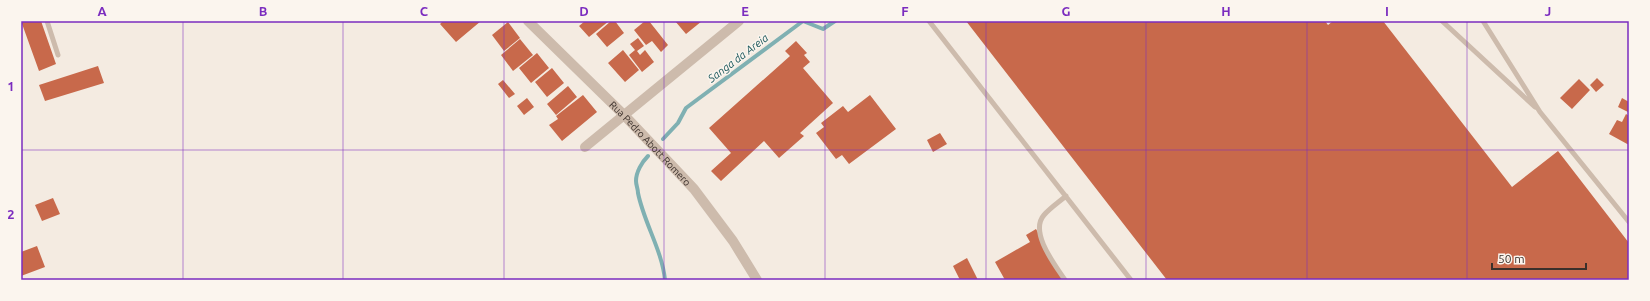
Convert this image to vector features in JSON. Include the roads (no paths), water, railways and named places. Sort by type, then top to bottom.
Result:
[{"type":"street","name":"Rua Pedro Abott Romero","points":[[528,21],[625,116],[694,189],[733,240],[757,280]]},
{"type":"street","points":[[585,147],[625,116],[739,21]]},
{"type":"lane","points":[[47,21],[58,55]]},
{"type":"lane","points":[[930,21],[1131,280]]},
{"type":"lane","points":[[1442,21],[1540,112]]},
{"type":"lane","points":[[1483,21],[1540,112],[1629,222]]},
{"type":"lane","points":[[1065,280],[1042,244],[1039,228],[1043,216],[1066,196]]},
{"type":"waterway","name":"Sanga da Areia","points":[[663,139],[678,123],[686,108],[803,21],[823,29],[835,21]]},
{"type":"waterway","name":"Sanga da Areia","points":[[648,156],[638,171],[636,182],[644,215],[657,247],[665,280]]}]
